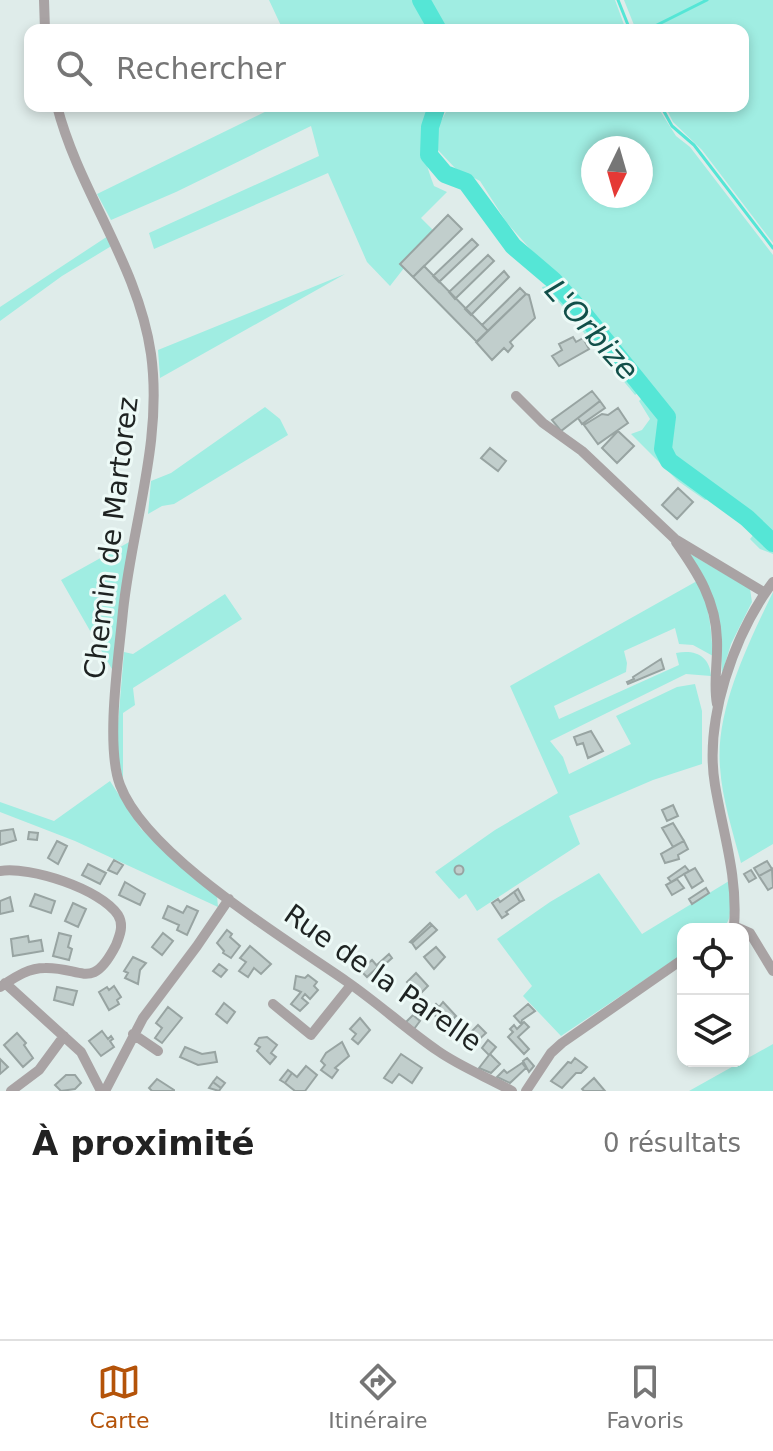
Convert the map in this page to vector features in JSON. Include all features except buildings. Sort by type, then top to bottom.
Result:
[{"type":"street","points":[[44,0],[45,24]]},
{"type":"street","name":"Chemin de Martorez","points":[[59,112],[69,148],[119,249],[134,288],[151,355],[152,444],[123,610],[114,719],[115,765],[120,786],[130,804],[157,840],[229,899]]},
{"type":"street","points":[[516,396],[543,423],[582,451],[675,539],[765,593]]},
{"type":"street","points":[[675,539],[709,594],[717,639],[717,706],[712,765],[735,881],[732,923]]},
{"type":"street","points":[[717,706],[739,643],[773,582]]},
{"type":"street","points":[[0,871],[30,871],[64,882],[111,908],[119,916],[122,926],[115,947],[102,967],[94,972],[86,975],[41,968],[18,975],[3,985],[81,1052],[103,1091]]},
{"type":"street","points":[[103,1091],[133,1034],[159,994],[229,899]]},
{"type":"street","name":"Rue de la Parelle","points":[[229,899],[439,1052],[512,1091]]},
{"type":"street","points":[[749,933],[773,971]]},
{"type":"street","points":[[526,1091],[551,1053],[562,1043],[677,963]]},
{"type":"street","points":[[273,1004],[311,1035],[351,985]]},
{"type":"street","points":[[133,1034],[158,1051]]},
{"type":"street","points":[[11,1091],[39,1070],[64,1036]]},
{"type":"green space","points":[[269,0],[416,0],[430,24],[280,24]]},
{"type":"green space","points":[[427,0],[615,0],[624,24],[444,24]]},
{"type":"green space","points":[[624,0],[773,0],[773,243],[702,150],[673,122],[668,112],[749,112],[749,24],[634,24]]},
{"type":"green space","points":[[265,112],[428,112],[423,137],[427,165],[434,186],[447,192],[421,218],[433,230],[400,263],[404,268],[390,286],[367,262],[328,173],[154,249],[149,233],[319,156],[311,126],[111,220],[97,194]]},
{"type":"green space","points":[[446,112],[661,112],[676,136],[690,147],[773,255],[773,554],[760,549],[750,539],[759,528],[719,495],[705,500],[678,481],[631,434],[642,430],[650,419],[639,401],[650,390],[649,385],[635,395],[557,300],[546,296],[542,287],[565,282],[507,223],[480,181],[455,168],[438,150],[437,129]]},
{"type":"green space","points":[[108,236],[113,245],[62,276],[0,321],[0,307]]},
{"type":"green space","points":[[345,274],[160,378],[158,350]]},
{"type":"green space","points":[[265,407],[280,419],[288,435],[174,504],[162,506],[148,514],[151,481],[171,473]]},
{"type":"green space","points":[[131,541],[113,671],[61,580]]},
{"type":"green space","points":[[687,552],[750,589],[752,602],[731,644],[722,674],[720,628]]},
{"type":"green space","points":[[697,581],[707,608],[713,656],[693,645],[679,644],[675,628],[624,651],[626,672],[554,706],[559,719],[679,665],[676,653],[689,652],[700,656],[708,663],[711,676],[686,674],[550,741],[563,757],[569,774],[631,744],[616,716],[677,687],[695,684],[702,711],[702,764],[653,780],[569,816],[580,844],[477,911],[466,894],[459,899],[435,872],[495,830],[558,793],[510,686]]},
{"type":"green space","points":[[773,592],[773,844],[741,863],[723,791],[720,745],[728,700]]},
{"type":"green space","points":[[225,594],[242,619],[133,688],[135,705],[123,713],[123,779],[116,748],[124,652],[133,654]]},
{"type":"green space","points":[[110,781],[141,829],[217,896],[218,907],[75,841],[0,812],[0,802],[54,821]]},
{"type":"green space","points":[[599,873],[642,934],[729,881],[730,910],[727,923],[677,923],[677,958],[561,1036],[523,996],[532,986],[497,939]]},
{"type":"green space","points":[[773,1044],[773,1091],[689,1091],[732,1067],[749,1067],[749,1057]]},
{"type":"waterway","name":"L'Orbize","points":[[421,0],[435,24]]},
{"type":"waterway","points":[[618,0],[628,24]]},
{"type":"waterway","points":[[659,24],[707,0]]},
{"type":"waterway","name":"L'Orbize","points":[[435,112],[430,127],[429,155],[445,174],[466,182],[513,246],[553,280],[583,313],[667,417],[663,449],[669,461],[747,518],[773,543]]},
{"type":"waterway","points":[[664,112],[672,126],[694,145],[773,248]]}]
